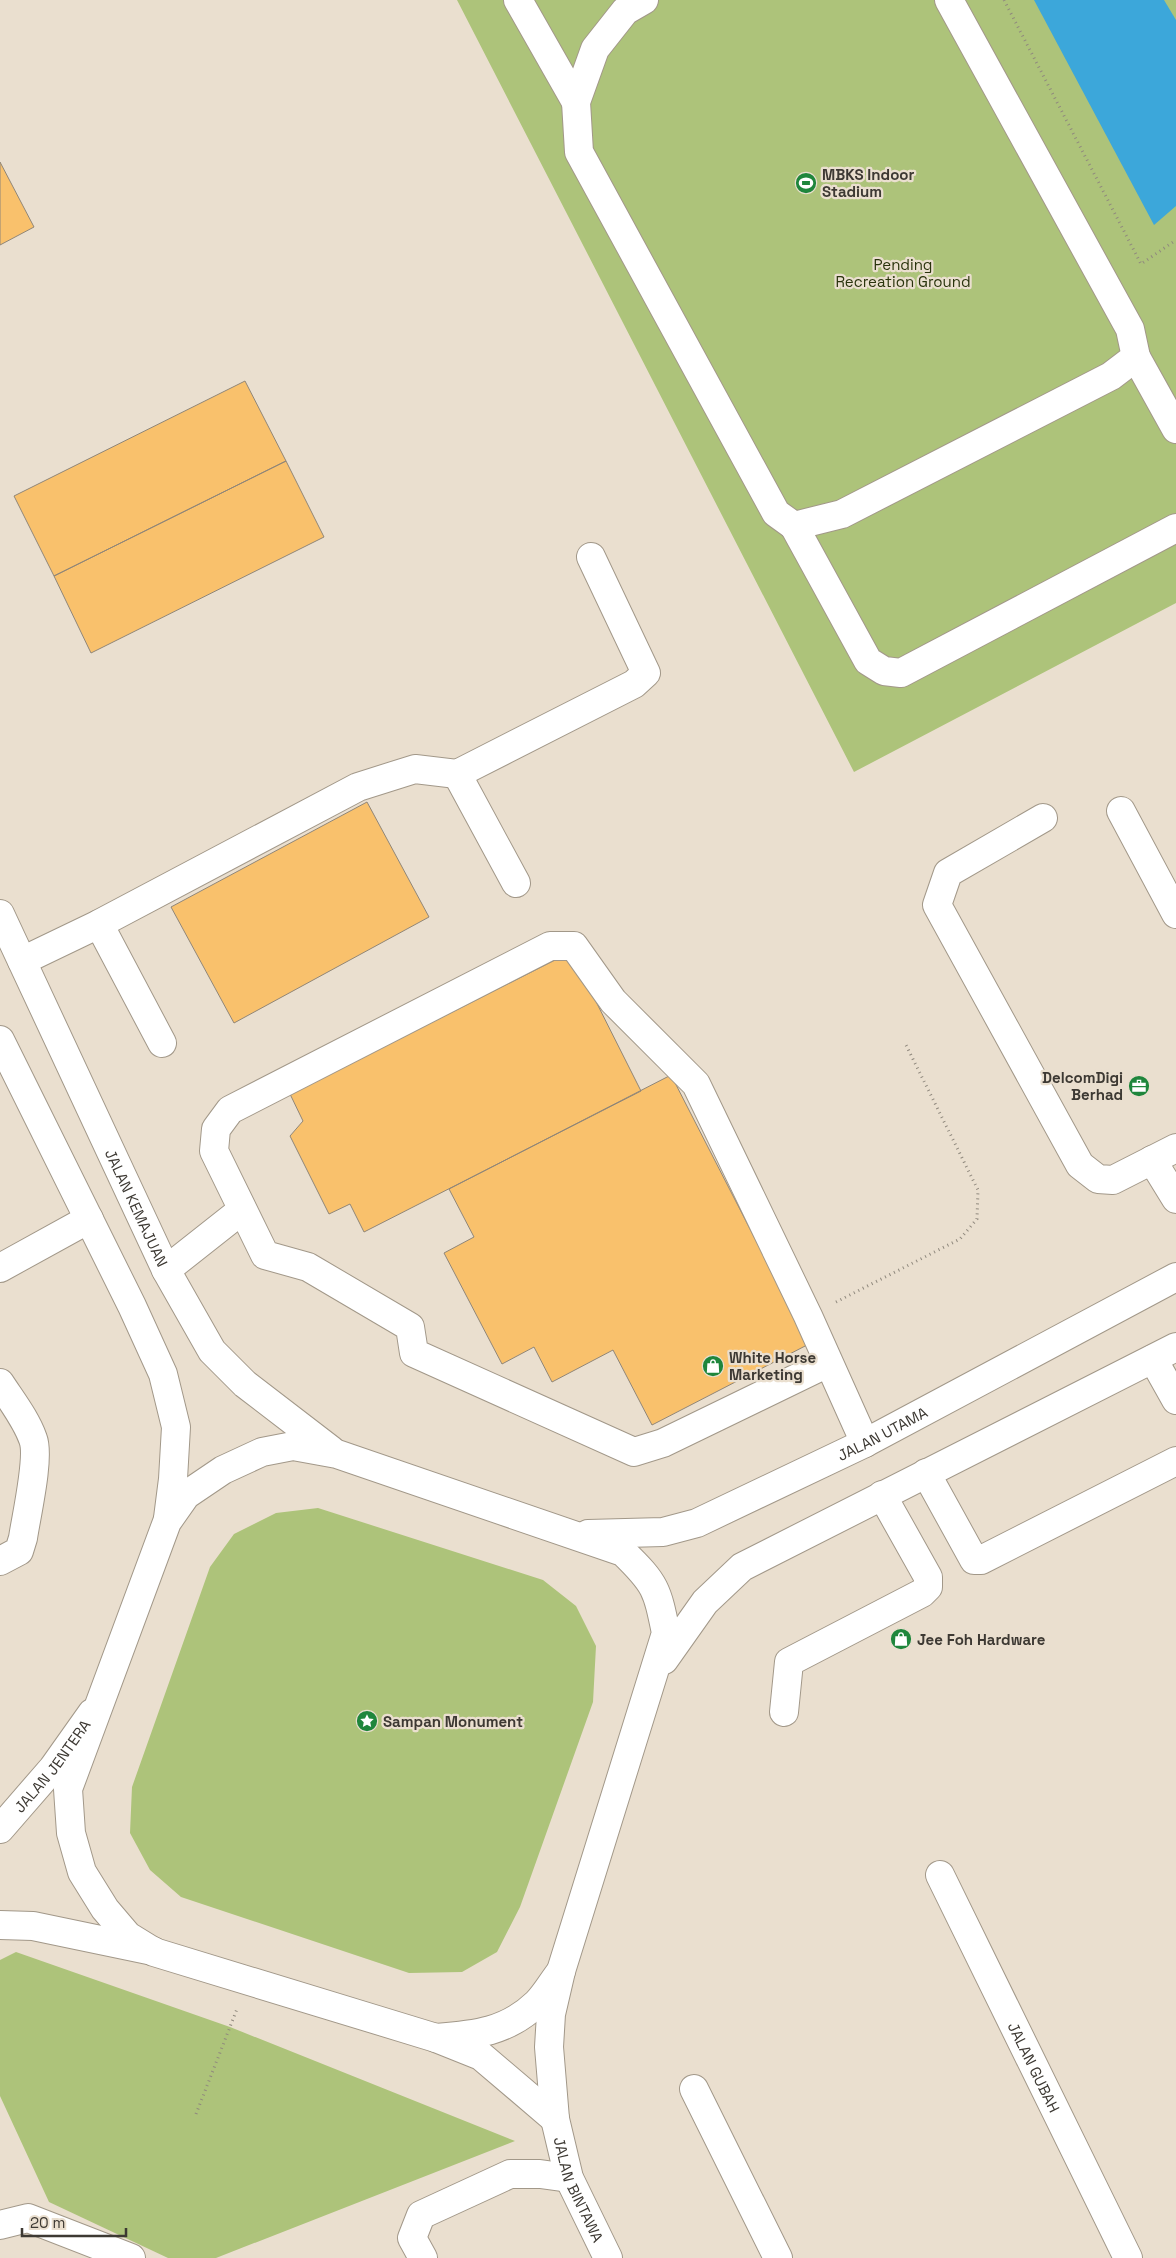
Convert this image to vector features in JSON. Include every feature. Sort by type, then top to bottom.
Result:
[{"type":"main road","points":[[518,0],[576,102]]},
{"type":"main road","points":[[644,0],[624,11],[595,49],[576,102],[579,152],[776,513],[794,526],[868,661],[884,671],[901,673],[1176,528]]},
{"type":"main road","points":[[949,0],[1130,329],[1136,357],[1176,429]]},
{"type":"main road","points":[[794,526],[842,514],[1111,376],[1136,357]]},
{"type":"main road","points":[[22,961],[100,924],[358,787],[415,769],[457,774],[634,684],[646,673],[591,557]]},
{"type":"main road","points":[[457,774],[516,884]]},
{"type":"main road","points":[[1121,811],[1176,914]]},
{"type":"main road","points":[[1044,818],[948,873],[937,905],[1080,1165],[1098,1179],[1114,1180],[1164,1154],[1176,1199]]},
{"type":"main road","name":"JALAN KEMAJUAN","points":[[0,914],[166,1270],[212,1351],[245,1384],[337,1454]]},
{"type":"main road","points":[[100,924],[162,1042]]},
{"type":"main road","points":[[828,1363],[663,1443],[634,1452],[414,1353],[410,1327],[308,1268],[265,1255],[214,1151],[216,1129],[230,1110],[550,946],[574,946],[614,1001],[696,1084],[808,1316],[866,1443]]},
{"type":"main road","points":[[0,1040],[164,1374],[176,1427],[173,1479],[167,1522],[68,1789],[71,1834],[82,1872],[105,1909],[128,1936],[154,1952]]},
{"type":"main road","points":[[166,1270],[242,1210]]},
{"type":"main road","points":[[0,1268],[89,1219]]},
{"type":"main road","name":"JALAN UTAMA","points":[[571,1535],[663,1532],[697,1523],[866,1443],[1176,1278]]},
{"type":"main road","points":[[651,1681],[705,1602],[742,1568],[926,1472],[1165,1353],[1176,1400]]},
{"type":"main road","points":[[0,1382],[26,1422],[34,1441],[35,1456],[21,1544],[18,1551],[0,1561]]},
{"type":"main road","points":[[167,1522],[186,1496],[223,1470],[262,1452],[293,1446],[337,1454]]},
{"type":"main road","name":"JALAN BINTAWA","points":[[337,1454],[623,1552],[647,1574],[655,1586],[666,1633],[561,1971],[551,2014],[549,2047],[555,2119],[569,2178],[608,2258]]},
{"type":"main road","points":[[926,1472],[974,1560],[981,1560],[1176,1461]]},
{"type":"main road","points":[[784,1712],[789,1662],[922,1593],[928,1587],[928,1577],[882,1495]]},
{"type":"main road","name":"JALAN JENTERA","points":[[0,1829],[53,1768],[101,1701]]},
{"type":"main road","name":"JALAN GUBAH","points":[[940,1875],[1128,2258]]},
{"type":"main road","points":[[0,1926],[33,1926],[154,1952],[436,2038],[481,2056],[514,2082],[555,2119]]},
{"type":"main road","points":[[436,2038],[474,2035],[505,2026],[537,2002],[561,1971]]},
{"type":"main road","points":[[694,2089],[777,2257]]},
{"type":"main road","points":[[423,2258],[412,2238],[421,2215],[510,2174],[540,2174],[569,2178]]},
{"type":"main road","points":[[0,2225],[28,2218],[131,2258]]},
{"type":"path","points":[[1004,0],[1140,264],[1176,240]]},
{"type":"path","points":[[808,1316],[960,1239],[977,1219],[978,1190],[905,1043]]},
{"type":"path","points":[[196,2114],[247,1980]]},
{"type":"green space","name":"Pending Recreation Ground","points":[[457,0],[1176,0],[1176,603],[854,772]]},
{"type":"green space","points":[[318,1508],[543,1580],[576,1606],[596,1646],[593,1702],[520,1907],[497,1952],[462,1972],[409,1973],[181,1897],[150,1870],[130,1833],[132,1787],[210,1567],[234,1534],[276,1513]]},
{"type":"green space","points":[[16,1952],[230,2027],[515,2141],[216,2258],[168,2258],[49,2202],[0,2096],[0,1960]]},
{"type":"water","points":[[1034,0],[1164,0],[1176,20],[1176,206],[1154,225]]},
{"type":"building","points":[[0,162],[34,227],[0,245]]},
{"type":"building","points":[[245,381],[286,461],[54,576],[14,496]]},
{"type":"building","points":[[286,461],[324,537],[91,653],[54,576]]},
{"type":"building","points":[[367,802],[429,917],[234,1023],[171,907]]},
{"type":"building","points":[[571,952],[641,1091],[364,1232],[350,1204],[329,1214],[290,1136],[303,1121],[290,1094]]},
{"type":"building","points":[[671,1075],[809,1344],[652,1425],[613,1350],[552,1382],[534,1347],[502,1364],[444,1253],[474,1237],[449,1189]]},
{"type":"place","name":"MBKS Indoor Stadium","points":[[806,183]]},
{"type":"place","name":"DelcomDigi Berhad","points":[[1139,1086]]},
{"type":"place","name":"White Horse Marketing","points":[[713,1366]]},
{"type":"place","name":"Jee Foh Hardware","points":[[901,1639]]},
{"type":"place","name":"Sampan Monument","points":[[367,1721]]}]
